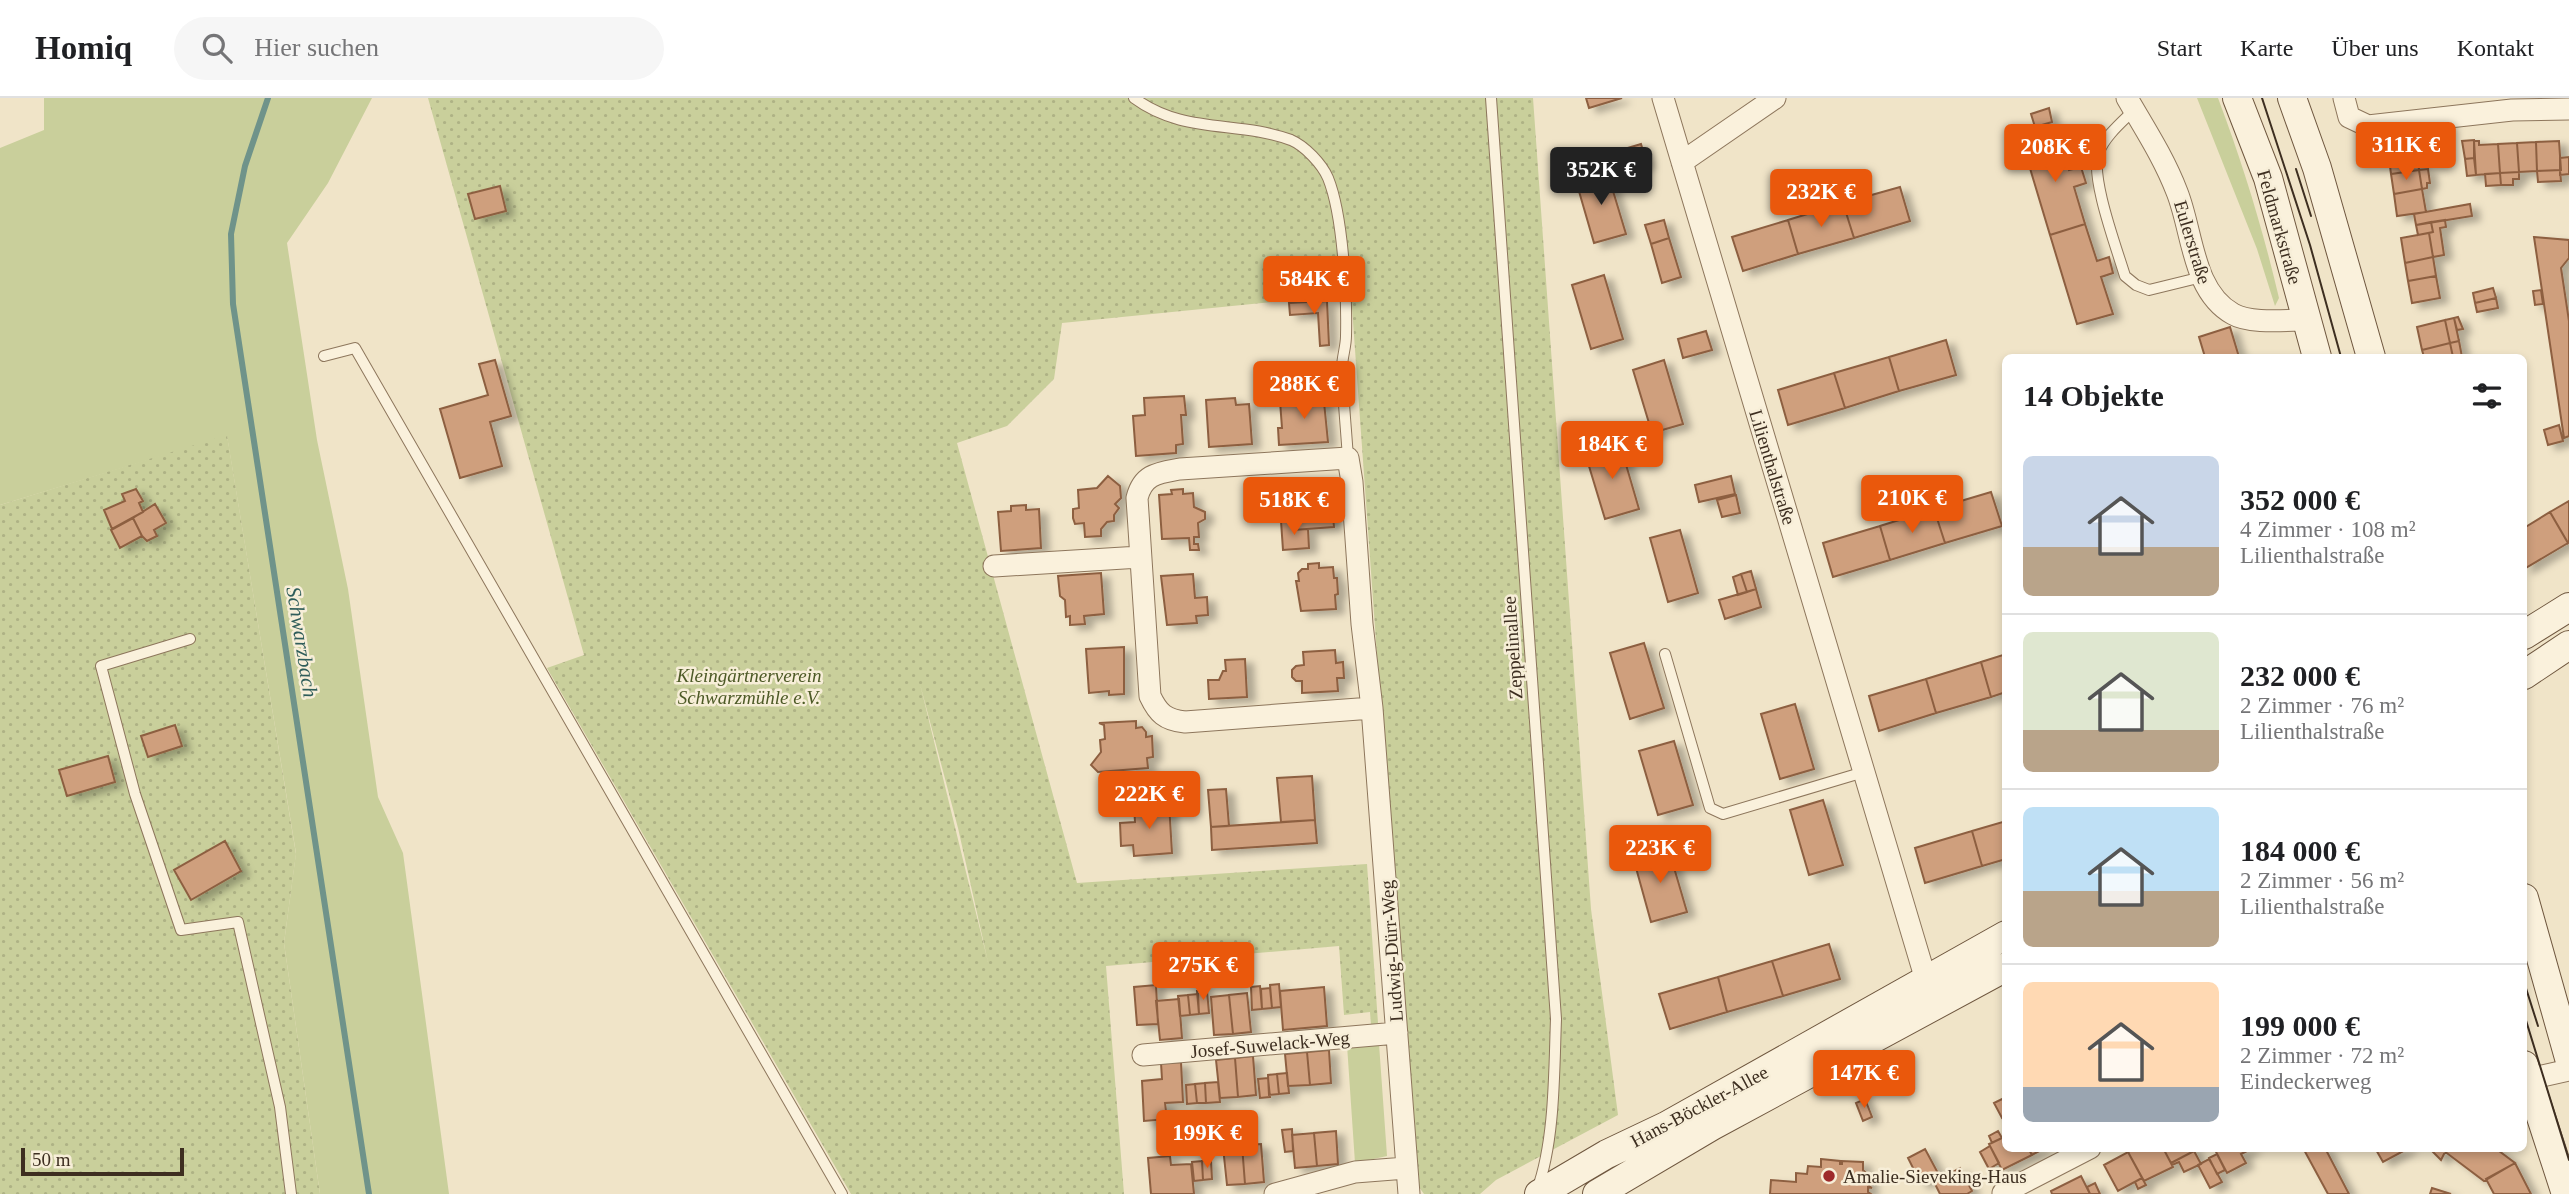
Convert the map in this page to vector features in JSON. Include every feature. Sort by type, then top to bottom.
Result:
[{"type":"street","name":"Lilienthalstraße","points":[[1663,98],[1931,992]]},
{"type":"street","points":[[1682,162],[1775,98]]},
{"type":"street","name":"Feldmarkstraße","points":[[2237,98],[2268,178],[2316,354]]},
{"type":"street","points":[[2292,98],[2317,168],[2370,354]]},
{"type":"street","points":[[2344,98],[2349,117],[2368,126],[2512,110],[2569,109]]},
{"type":"street","name":"Eulerstraße","points":[[2130,104],[2157,146],[2178,193],[2202,277],[2211,297],[2235,316],[2257,320],[2307,320]]},
{"type":"street","points":[[1348,458],[1157,473],[1143,482],[1137,498],[1150,696],[1162,716],[1185,722],[1373,708]]},
{"type":"street","name":"Ludwig-Dürr-Weg","points":[[1348,458],[1353,482],[1362,624],[1373,708],[1409,1194]]},
{"type":"street","points":[[994,566],[1140,557]]},
{"type":"street","points":[[2527,615],[2566,594],[2569,596]]},
{"type":"street","points":[[2527,633],[2569,607]]},
{"type":"street","points":[[2527,673],[2569,645]]},
{"type":"street","points":[[2527,909],[2569,1058]]},
{"type":"street","name":"Hans-Böckler-Allee","points":[[1597,1194],[1931,992],[2002,938]]},
{"type":"street","name":"Hans-Böckler-Allee","points":[[1537,1194],[1607,1154],[1931,992],[2002,968]]},
{"type":"street","name":"Josef-Suwelack-Weg","points":[[1143,1055],[1396,1033]]},
{"type":"street","points":[[2527,1075],[2569,1070]]},
{"type":"street","points":[[2527,1081],[2566,1194]]},
{"type":"street","points":[[2003,1193],[2082,1152]]},
{"type":"street","points":[[1275,1194],[1354,1172],[1406,1168]]},
{"type":"lane","points":[[1134,98],[1152,111],[1177,120],[1262,133],[1293,141],[1305,149],[1327,175],[1337,208],[1341,250],[1346,338],[1342,364],[1348,458]]},
{"type":"lane","name":"Zeppelinallee","points":[[1491,98],[1556,1019],[1547,1146],[1537,1194]]},
{"type":"lane","points":[[2130,104],[2099,152],[2095,171],[2125,276],[2136,285],[2149,289],[2202,277]]},
{"type":"lane","points":[[324,356],[355,348],[842,1194]]},
{"type":"lane","points":[[190,639],[101,666],[135,793],[181,930],[238,922],[280,1107],[290,1194]]},
{"type":"lane","points":[[1665,654],[1710,808],[1723,814],[1864,772]]},
{"type":"green space","points":[[44,98],[372,98],[328,183],[287,243],[317,440],[348,589],[378,797],[403,853],[449,1194],[320,1194],[284,943],[296,853],[227,436],[0,505],[0,148],[44,130]]},
{"type":"green space","name":"Kleingärtnerverein Schwarzmühle e.V.","points":[[428,98],[1533,98],[1591,909],[1618,1115],[1496,1180],[1480,1194],[1424,1194],[1419,1187],[1414,1169],[1351,294],[1062,323],[1054,379],[1007,426],[957,443],[1077,883],[1367,864],[1378,1023],[1371,1025],[1370,1012],[1344,1015],[1339,946],[1106,966],[1124,1194],[851,1194],[547,668],[584,655]],"holes":[[[920,684],[958,828],[988,962]]]},
{"type":"green space","points":[[2197,98],[2218,98],[2266,247],[2279,298],[2275,306],[2257,249]]},
{"type":"green space","points":[[227,435],[296,854],[284,943],[320,1194],[0,1194],[0,505]]},
{"type":"green space","points":[[1379,1044],[1387,1156],[1355,1163],[1347,1045]]},
{"type":"building","points":[[1586,98],[1622,98],[1589,108]]},
{"type":"building","points":[[2049,108],[2052,122],[2035,127],[2031,114]]},
{"type":"building","points":[[2058,135],[2069,170],[2081,167],[2086,183],[2074,187],[2085,224],[2050,235],[2023,145]]},
{"type":"building","points":[[2474,140],[2474,158],[2465,159],[2462,141]]},
{"type":"building","points":[[2474,141],[2479,141],[2479,145],[2498,144],[2500,173],[2476,175]]},
{"type":"building","points":[[2559,141],[2561,170],[2537,171],[2536,142]]},
{"type":"building","points":[[2536,142],[2537,171],[2519,172],[2517,143]]},
{"type":"building","points":[[2517,143],[2519,172],[2500,173],[2498,144]]},
{"type":"building","points":[[1641,144],[1647,164],[1628,170],[1621,150]]},
{"type":"building","points":[[2416,147],[2419,170],[2391,174],[2388,151]]},
{"type":"building","points":[[2569,157],[2569,174],[2560,175],[2560,158]]},
{"type":"building","points":[[2474,158],[2476,175],[2467,176],[2465,159]]},
{"type":"building","points":[[2428,169],[2430,183],[2427,183],[2427,188],[2422,189],[2419,170]]},
{"type":"building","points":[[2419,170],[2422,189],[2394,194],[2391,174]]},
{"type":"building","points":[[2560,170],[2561,181],[2538,182],[2537,171]]},
{"type":"building","points":[[1607,171],[1626,234],[1594,243],[1576,181]]},
{"type":"building","points":[[2519,172],[2519,179],[2513,179],[2513,185],[2501,185],[2500,173]]},
{"type":"building","points":[[2500,173],[2501,185],[2486,186],[2485,174]]},
{"type":"building","points":[[500,186],[506,211],[475,219],[468,194]]},
{"type":"building","points":[[1900,187],[1910,221],[1854,238],[1843,203]]},
{"type":"building","points":[[2422,189],[2426,212],[2397,216],[2394,194]]},
{"type":"building","points":[[1843,203],[1854,238],[1798,254],[1788,220]]},
{"type":"building","points":[[2470,204],[2472,216],[2416,225],[2414,214]]},
{"type":"building","points":[[1664,220],[1669,238],[1651,244],[1645,225]]},
{"type":"building","points":[[1788,220],[1798,254],[1743,271],[1732,237]]},
{"type":"building","points":[[2445,220],[2446,227],[2440,228],[2444,255],[2433,257],[2429,233],[2433,232],[2431,222]]},
{"type":"building","points":[[2431,222],[2433,232],[2418,235],[2416,225]]},
{"type":"building","points":[[2085,224],[2097,261],[2109,257],[2113,273],[2101,277],[2113,314],[2077,324],[2050,235]]},
{"type":"building","points":[[2429,233],[2433,257],[2405,263],[2401,238]]},
{"type":"building","points":[[2534,237],[2569,240],[2569,258],[2561,268],[2569,321],[2569,436],[2564,438]]},
{"type":"building","points":[[1669,238],[1681,277],[1662,283],[1651,244]]},
{"type":"building","points":[[2433,257],[2436,276],[2408,281],[2405,263]]},
{"type":"building","points":[[1604,275],[1623,339],[1591,349],[1572,285]]},
{"type":"building","points":[[2436,276],[2440,298],[2412,303],[2408,281]]},
{"type":"building","points":[[2493,288],[2496,298],[2475,303],[2473,293]]},
{"type":"building","points":[[2541,290],[2543,304],[2535,305],[2533,291]]},
{"type":"building","points":[[2496,298],[2498,308],[2477,312],[2475,303]]},
{"type":"building","points":[[1327,301],[1329,345],[1320,346],[1318,313],[1290,315],[1289,303]]},
{"type":"building","points":[[2458,317],[2463,329],[2457,330],[2454,318]]},
{"type":"building","points":[[2454,318],[2459,341],[2450,343],[2445,320]]},
{"type":"building","points":[[2445,320],[2450,343],[2422,350],[2417,327]]},
{"type":"building","points":[[2230,327],[2238,354],[2204,354],[2199,337]]},
{"type":"building","points":[[1706,331],[1712,350],[1683,358],[1678,339]]},
{"type":"building","points":[[1946,340],[1956,375],[1899,391],[1889,357]]},
{"type":"building","points":[[2459,341],[2461,354],[2452,354],[2450,343]]},
{"type":"building","points":[[2450,343],[2452,354],[2423,354],[2422,350]]},
{"type":"building","points":[[1889,357],[1899,391],[1845,408],[1834,373]]},
{"type":"building","points":[[495,360],[511,416],[490,422],[502,466],[460,478],[440,409],[488,395],[479,364]]},
{"type":"building","points":[[1664,360],[1683,424],[1652,433],[1633,370]]},
{"type":"building","points":[[1834,373],[1845,408],[1788,425],[1778,390]]},
{"type":"building","points":[[1323,392],[1328,442],[1279,445],[1278,428],[1282,428],[1280,401],[1306,399],[1305,393]]},
{"type":"building","points":[[1184,396],[1186,415],[1181,415],[1183,444],[1176,445],[1176,453],[1136,456],[1133,416],[1145,415],[1144,398]]},
{"type":"building","points":[[1235,398],[1236,405],[1249,404],[1252,444],[1209,447],[1206,400]]},
{"type":"building","points":[[2559,425],[2563,441],[2548,445],[2544,430]]},
{"type":"building","points":[[1620,444],[1639,509],[1605,519],[1585,453]]},
{"type":"building","points":[[1108,476],[1120,486],[1121,498],[1115,504],[1119,508],[1114,515],[1114,521],[1107,522],[1101,529],[1101,536],[1085,537],[1084,523],[1075,524],[1073,518],[1073,509],[1079,508],[1078,490],[1097,488]]},
{"type":"building","points":[[1731,476],[1735,494],[1699,502],[1695,485]]},
{"type":"building","points":[[136,489],[143,501],[139,503],[143,512],[112,529],[104,510],[125,501],[122,494]]},
{"type":"building","points":[[1183,489],[1183,494],[1193,493],[1194,507],[1205,512],[1205,519],[1198,523],[1199,537],[1194,537],[1194,544],[1198,544],[1199,550],[1190,550],[1189,538],[1162,539],[1159,495],[1172,494],[1171,490]]},
{"type":"building","points":[[1331,491],[1330,513],[1333,515],[1334,527],[1293,530],[1290,494]]},
{"type":"building","points":[[1991,492],[2002,526],[1945,543],[1934,509]]},
{"type":"building","points":[[1736,495],[1740,513],[1722,517],[1717,500]]},
{"type":"building","points":[[2569,501],[2569,542],[2568,543],[2550,512]]},
{"type":"building","points":[[155,504],[166,523],[154,530],[157,536],[147,541],[133,518]]},
{"type":"building","points":[[1026,505],[1026,510],[1039,509],[1041,548],[1001,551],[998,512],[1011,511],[1011,506]]},
{"type":"building","points":[[1934,509],[1945,543],[1890,560],[1880,526]]},
{"type":"building","points":[[2550,512],[2568,543],[2527,567],[2527,526]]},
{"type":"building","points":[[133,518],[142,536],[120,548],[111,530]]},
{"type":"building","points":[[1292,520],[1293,530],[1308,529],[1309,548],[1283,550],[1281,521]]},
{"type":"building","points":[[1880,526],[1890,560],[1833,577],[1823,543]]},
{"type":"building","points":[[1680,530],[1698,593],[1668,602],[1650,538]]},
{"type":"building","points":[[1319,563],[1319,568],[1333,567],[1334,578],[1337,578],[1336,609],[1301,611],[1296,581],[1299,581],[1298,573],[1302,569],[1308,569],[1308,564]]},
{"type":"building","points":[[1751,571],[1756,589],[1747,592],[1741,574]]},
{"type":"building","points":[[1101,573],[1104,614],[1084,616],[1085,624],[1070,625],[1070,616],[1066,617],[1065,600],[1060,596],[1058,576]]},
{"type":"building","points":[[1193,574],[1195,598],[1207,597],[1208,615],[1196,616],[1197,623],[1167,625],[1161,576]]},
{"type":"building","points":[[1741,574],[1747,592],[1738,595],[1733,577]]},
{"type":"building","points":[[1756,589],[1761,607],[1725,619],[1719,600]]},
{"type":"building","points":[[1644,643],[1664,708],[1630,719],[1610,653]]},
{"type":"building","points":[[1124,647],[1124,694],[1109,695],[1109,691],[1089,693],[1086,649]]},
{"type":"building","points":[[1335,650],[1336,663],[1343,662],[1344,678],[1337,678],[1338,691],[1302,693],[1302,681],[1296,681],[1292,677],[1292,670],[1296,666],[1304,665],[1303,652]]},
{"type":"building","points":[[2002,655],[2002,693],[1991,697],[1981,662]]},
{"type":"building","points":[[1245,659],[1247,697],[1209,699],[1208,680],[1219,680],[1223,671],[1226,671],[1225,660]]},
{"type":"building","points":[[1981,662],[1991,697],[1936,713],[1926,679]]},
{"type":"building","points":[[1926,679],[1936,713],[1879,731],[1869,696]]},
{"type":"building","points":[[1795,704],[1814,769],[1780,779],[1761,714]]},
{"type":"building","points":[[1136,721],[1136,728],[1142,727],[1146,737],[1152,736],[1153,757],[1147,758],[1148,768],[1098,772],[1091,765],[1101,752],[1100,740],[1105,739],[1104,725],[1099,723]]},
{"type":"building","points":[[175,725],[182,746],[148,757],[141,736]]},
{"type":"building","points":[[1674,741],[1693,805],[1658,815],[1639,751]]},
{"type":"building","points":[[108,756],[115,782],[67,796],[59,770]]},
{"type":"building","points":[[1312,776],[1315,820],[1281,822],[1277,778]]},
{"type":"building","points":[[1226,789],[1229,826],[1211,827],[1208,790]]},
{"type":"building","points":[[1823,800],[1843,865],[1809,875],[1790,810]]},
{"type":"building","points":[[1169,803],[1172,853],[1134,856],[1133,845],[1121,846],[1120,823],[1135,822],[1134,806]]},
{"type":"building","points":[[1315,820],[1317,843],[1212,850],[1211,827]]},
{"type":"building","points":[[2002,822],[2002,860],[1982,866],[1972,831]]},
{"type":"building","points":[[1972,831],[1982,866],[1925,883],[1915,848]]},
{"type":"building","points":[[225,841],[241,871],[191,900],[174,870]]},
{"type":"building","points":[[1668,847],[1687,912],[1651,922],[1633,857]]},
{"type":"building","points":[[1829,944],[1840,979],[1783,996],[1772,961]]},
{"type":"building","points":[[1772,961],[1783,996],[1727,1012],[1718,977]]},
{"type":"building","points":[[1718,977],[1727,1012],[1670,1029],[1659,994]]},
{"type":"building","points":[[1279,984],[1281,1007],[1272,1008],[1270,985]]},
{"type":"building","points":[[1156,985],[1158,1024],[1137,1025],[1134,987]]},
{"type":"building","points":[[1260,986],[1262,1009],[1252,1010],[1251,987]]},
{"type":"building","points":[[1324,987],[1327,1026],[1283,1030],[1280,991]]},
{"type":"building","points":[[1270,988],[1272,1008],[1262,1009],[1261,989]]},
{"type":"building","points":[[1197,991],[1207,991],[1209,1013],[1199,1014]]},
{"type":"building","points":[[1247,993],[1251,1032],[1233,1034],[1229,995]]},
{"type":"building","points":[[1198,994],[1199,1014],[1190,1015],[1188,995]]},
{"type":"building","points":[[1188,995],[1190,1015],[1180,1016],[1178,996]]},
{"type":"building","points":[[1229,995],[1233,1034],[1214,1035],[1211,997]]},
{"type":"building","points":[[1179,999],[1182,1038],[1160,1040],[1156,1001]]},
{"type":"building","points":[[1329,1050],[1331,1083],[1310,1085],[1307,1052]]},
{"type":"building","points":[[1307,1052],[1310,1085],[1288,1086],[1285,1054]]},
{"type":"building","points":[[1253,1056],[1256,1095],[1238,1097],[1235,1058]]},
{"type":"building","points":[[1235,1058],[1238,1097],[1220,1098],[1216,1060]]},
{"type":"building","points":[[1181,1062],[1183,1102],[1165,1103],[1167,1119],[1144,1121],[1142,1081],[1162,1079],[1161,1063]]},
{"type":"building","points":[[1287,1073],[1289,1093],[1279,1094],[1277,1074]]},
{"type":"building","points":[[1277,1074],[1279,1094],[1269,1095],[1268,1075]]},
{"type":"building","points":[[1268,1078],[1270,1097],[1260,1098],[1258,1079]]},
{"type":"building","points":[[1218,1082],[1220,1102],[1206,1103],[1205,1083]]},
{"type":"building","points":[[1205,1083],[1206,1103],[1197,1103],[1195,1084]]},
{"type":"building","points":[[1195,1084],[1197,1103],[1187,1104],[1186,1085]]},
{"type":"building","points":[[1865,1099],[1872,1117],[1863,1121],[1856,1103]]},
{"type":"building","points":[[2002,1099],[2002,1118],[1994,1103]]},
{"type":"building","points":[[1292,1129],[1293,1151],[1285,1152],[1282,1130]]},
{"type":"building","points":[[1336,1131],[1338,1164],[1317,1166],[1314,1133]]},
{"type":"building","points":[[1998,1131],[2002,1138],[1992,1143],[1989,1136]]},
{"type":"building","points":[[1314,1133],[1317,1166],[1295,1168],[1292,1135]]},
{"type":"building","points":[[2002,1138],[2002,1152],[2030,1152],[2032,1155],[2002,1170],[1989,1144]]},
{"type":"building","points":[[1261,1144],[1264,1182],[1245,1184],[1242,1145]]},
{"type":"building","points":[[1242,1145],[1245,1184],[1227,1185],[1223,1147]]},
{"type":"building","points":[[1990,1146],[1999,1163],[1989,1169],[1980,1152]]},
{"type":"building","points":[[1925,1149],[1939,1175],[1921,1184],[1908,1158]]},
{"type":"building","points":[[2128,1152],[2165,1152],[2173,1167],[2144,1181]]},
{"type":"building","points":[[2128,1152],[2142,1178],[2118,1191],[2104,1165]]},
{"type":"building","points":[[2165,1152],[2192,1152],[2171,1163]]},
{"type":"building","points":[[2195,1152],[2201,1164],[2184,1172],[2179,1162],[2172,1165],[2171,1163]]},
{"type":"building","points":[[2216,1152],[2245,1152],[2241,1154],[2246,1163],[2227,1173]]},
{"type":"building","points":[[2305,1152],[2327,1152],[2349,1194],[2328,1194]]},
{"type":"building","points":[[2377,1152],[2402,1152],[2383,1162]]},
{"type":"building","points":[[2433,1152],[2445,1152],[2441,1160]]},
{"type":"building","points":[[2445,1152],[2500,1152],[2515,1163],[2484,1181]]},
{"type":"building","points":[[2217,1154],[2225,1170],[2217,1174],[2209,1158]]},
{"type":"building","points":[[1170,1156],[1171,1165],[1191,1164],[1194,1194],[1151,1194],[1148,1158]]},
{"type":"building","name":"Amalie-Sieveking-Haus","points":[[1821,1159],[1840,1161],[1840,1164],[1842,1161],[1863,1162],[1865,1172],[1862,1177],[1869,1177],[1869,1186],[1872,1188],[1868,1187],[1868,1192],[1871,1194],[1770,1194],[1771,1180],[1796,1182],[1796,1173],[1807,1174],[1808,1166],[1821,1167]]},
{"type":"building","points":[[2209,1159],[2222,1182],[2210,1188],[2198,1165]]},
{"type":"building","points":[[1211,1160],[1212,1179],[1203,1180],[1202,1161]]},
{"type":"building","points":[[1202,1161],[1203,1180],[1194,1181],[1192,1162]]},
{"type":"building","points":[[2515,1163],[2531,1194],[2494,1194],[2486,1179]]},
{"type":"building","points":[[1960,1168],[1972,1191],[1967,1194],[1940,1194],[1934,1182]]},
{"type":"building","points":[[2081,1176],[2090,1194],[2052,1194],[2051,1191]]},
{"type":"building","points":[[2142,1178],[2146,1185],[2138,1189],[2135,1182]]},
{"type":"building","points":[[2095,1183],[2100,1194],[2090,1194],[2087,1187]]},
{"type":"building","points":[[2432,1188],[2451,1194],[2430,1194]]},
{"type":"waterway","name":"Schwarzbach","points":[[268,98],[245,166],[231,234],[233,304],[369,1194]]},
{"type":"tram line","points":[[2262,98],[2310,245],[2340,354]]},
{"type":"tram line","points":[[2296,169],[2311,216]]},
{"type":"tram line","points":[[2527,991],[2538,1026]]},
{"type":"tram line","points":[[2527,1024],[2569,1160]]},
{"type":"place","name":"Amalie-Sieveking-Haus","points":[[1829,1176]]}]
